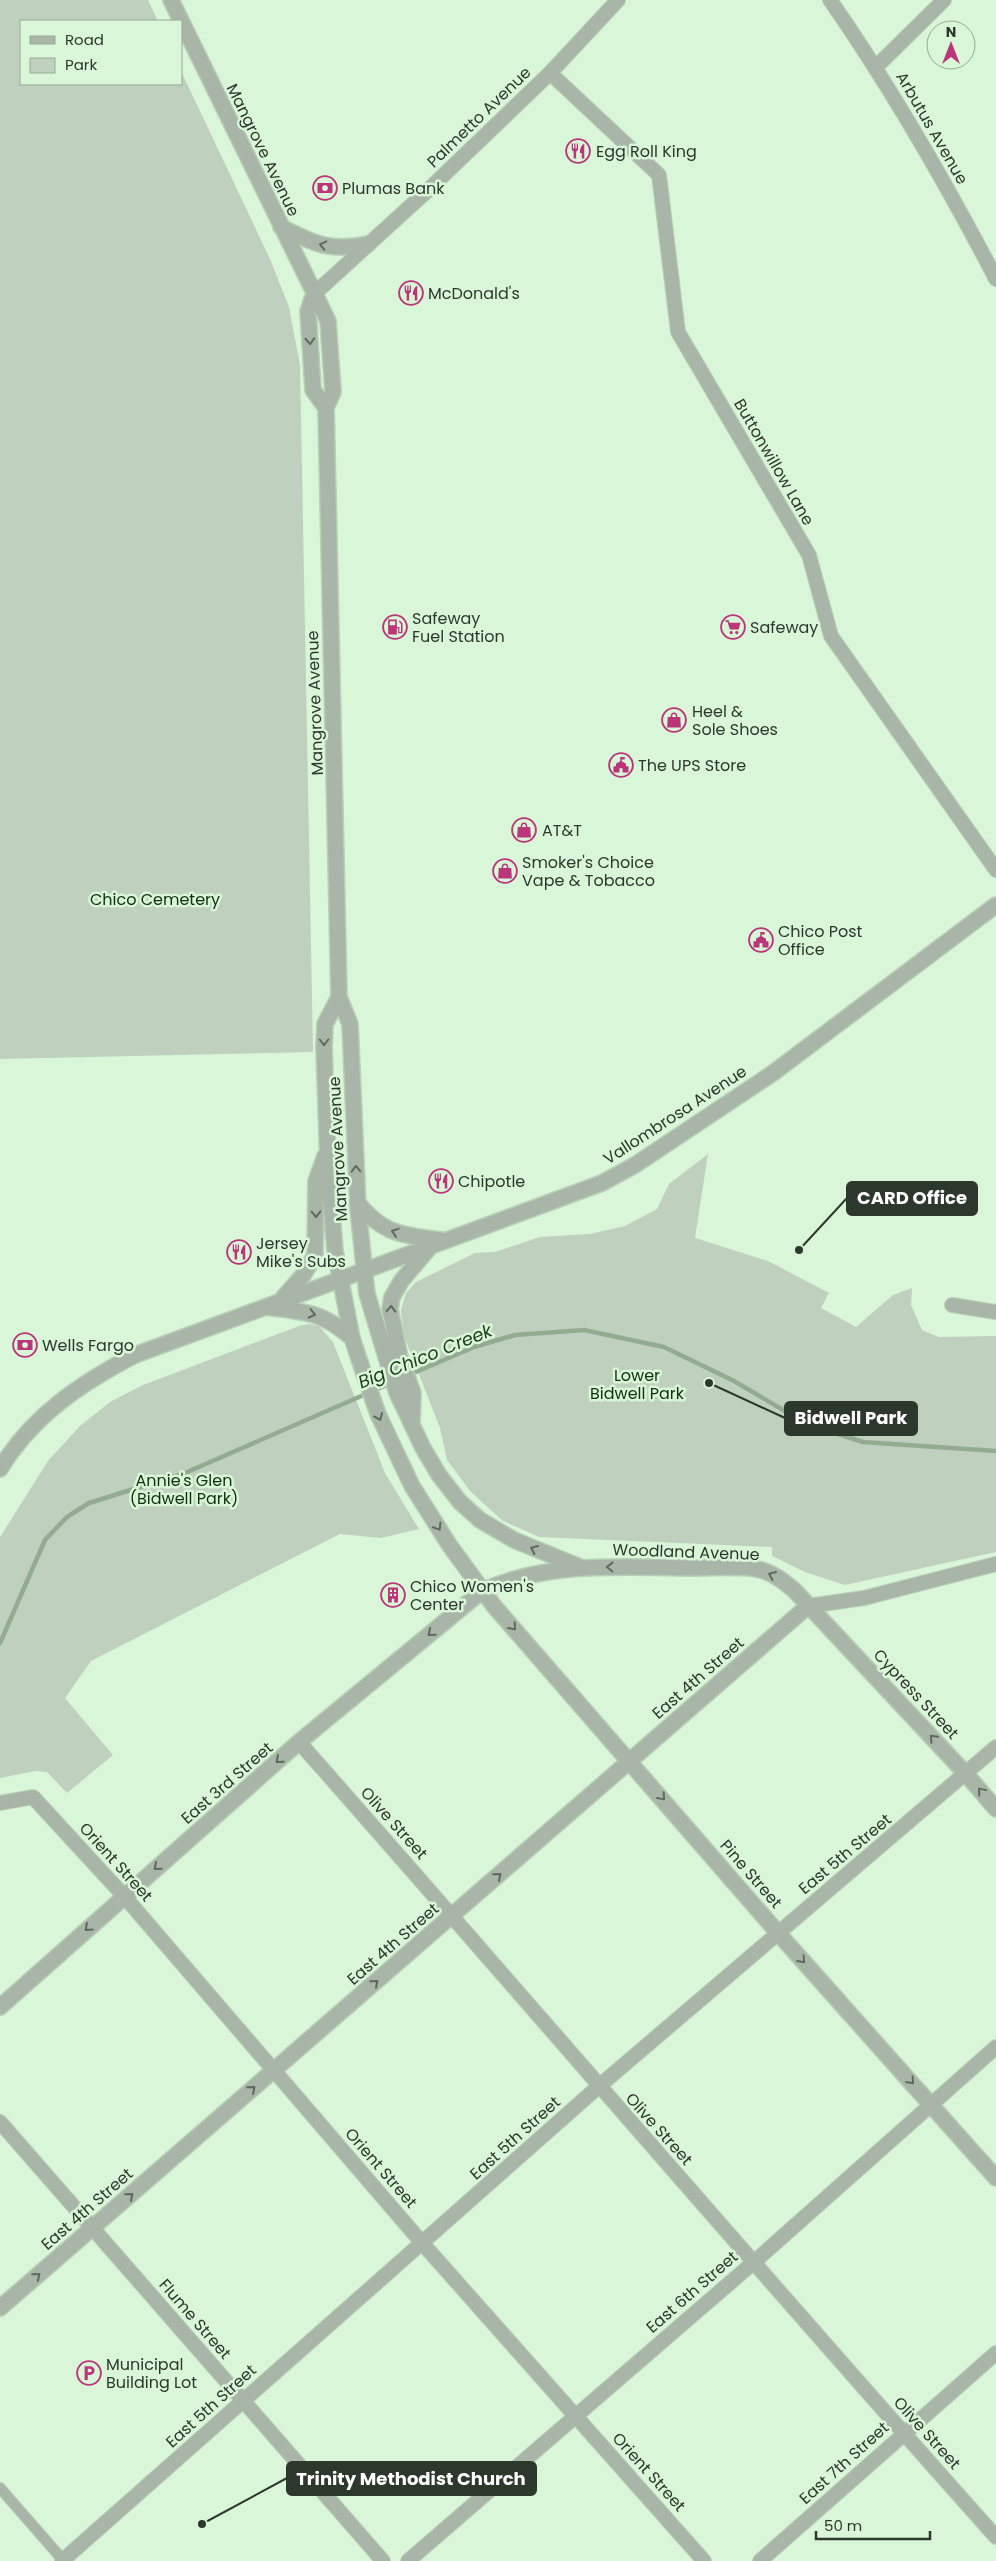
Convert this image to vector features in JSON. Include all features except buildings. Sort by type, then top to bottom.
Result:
[{"type":"street","name":"Mangrove Avenue","points":[[171,0],[181,20]]},
{"type":"street","name":"Palmetto Avenue","points":[[314,294],[550,74],[618,0]]},
{"type":"street","name":"Arbutus Avenue","points":[[830,0],[876,67],[961,212],[996,279]]},
{"type":"street","points":[[876,67],[944,0]]},
{"type":"street","name":"Mangrove Avenue","points":[[182,23],[314,294],[308,311],[313,390],[326,408],[338,997],[350,1024],[358,1202],[367,1294],[393,1360]]},
{"type":"street","name":"Buttonwillow Lane","points":[[550,74],[659,175],[678,332],[809,555],[831,636],[996,870]]},
{"type":"street","points":[[281,227],[324,247],[346,249],[368,244]]},
{"type":"street","name":"Vallombrosa Avenue","points":[[0,1469],[5,1450],[43,1416],[67,1396],[106,1370],[135,1355],[602,1183],[635,1165],[773,1073],[996,904]]},
{"type":"street","name":"Mangrove Avenue","points":[[338,997],[324,1024],[328,1150],[335,1250],[352,1338],[362,1372],[378,1414],[412,1486],[450,1546],[482,1590]]},
{"type":"street","points":[[280,1300],[304,1274],[315,1255],[316,1181],[328,1150]]},
{"type":"street","points":[[358,1202],[368,1215],[386,1229],[437,1243]]},
{"type":"street","points":[[437,1243],[402,1280],[392,1297],[390,1309],[393,1360],[413,1393],[412,1425],[438,1475],[460,1502],[480,1520],[514,1540],[580,1567]]},
{"type":"street","points":[[952,1305],[996,1312]]},
{"type":"street","points":[[264,1307],[313,1313],[335,1323],[352,1338]]},
{"type":"street","points":[[808,1606],[864,1598],[996,1564]]},
{"type":"street","name":"Woodland Avenue","points":[[482,1590],[506,1580],[580,1567],[760,1570],[778,1576],[808,1606]]},
{"type":"street","name":"East 3rd Street","points":[[0,2007],[299,1742],[482,1590]]},
{"type":"street","name":"Pine Street","points":[[482,1590],[778,1933],[996,2178]]},
{"type":"street","name":"East 4th Street","points":[[0,2308],[808,1606]]},
{"type":"street","name":"Cypress Street","points":[[808,1606],[996,1808]]},
{"type":"street","name":"Olive Street","points":[[299,1742],[453,1916],[598,2087],[996,2537]]},
{"type":"street","name":"East 5th Street","points":[[63,2561],[598,2087],[996,1747]]},
{"type":"street","name":"Orient Street","points":[[0,1803],[33,1796],[124,1896],[423,2244],[704,2561]]},
{"type":"street","name":"East 6th Street","points":[[408,2561],[754,2262],[996,2047]]},
{"type":"street","name":"Flume Street","points":[[0,2122],[383,2561]]},
{"type":"street","name":"East 7th Street","points":[[760,2561],[996,2353]]},
{"type":"street","points":[[0,2488],[63,2561]]},
{"type":"green space","name":"Chico Cemetery","points":[[0,0],[148,0],[158,20],[20,20],[20,85],[182,85],[182,73],[270,259],[289,307],[300,365],[313,1052],[0,1059]]},
{"type":"green space","name":"Lower Bidwell Park","points":[[708,1154],[695,1238],[768,1261],[829,1293],[821,1308],[856,1327],[893,1295],[912,1288],[911,1305],[922,1330],[939,1337],[996,1336],[996,1552],[845,1585],[805,1572],[772,1556],[772,1547],[539,1537],[503,1521],[471,1492],[447,1460],[440,1428],[404,1336],[401,1310],[406,1293],[416,1282],[475,1253],[495,1252],[540,1237],[590,1234],[625,1226],[657,1209],[669,1184]]},
{"type":"green space","name":"Annie's Glen (Bidwell Park)","points":[[309,1324],[319,1326],[333,1342],[385,1473],[419,1529],[381,1538],[340,1534],[91,1661],[65,1698],[113,1755],[67,1793],[47,1772],[36,1771],[0,1778],[0,1537],[48,1461],[80,1426],[110,1402],[143,1385],[299,1326]]},
{"type":"waterway","name":"Big Chico Creek","points":[[409,1375],[474,1347],[515,1335],[584,1330],[664,1347],[734,1381],[807,1424],[863,1442],[996,1451]]},
{"type":"waterway","name":"Big Chico Creek","points":[[0,1643],[45,1540],[67,1517],[89,1503],[185,1473],[391,1383]]},
{"type":"place","name":"Egg Roll King","points":[[578,151]]},
{"type":"place","name":"Plumas Bank","points":[[325,188]]},
{"type":"place","name":"McDonald's","points":[[411,293]]},
{"type":"place","name":"Safeway Fuel Station","points":[[395,627]]},
{"type":"place","name":"Safeway","points":[[733,627]]},
{"type":"place","name":"Heel & Sole Shoes","points":[[674,720]]},
{"type":"place","name":"The UPS Store","points":[[621,765]]},
{"type":"place","name":"AT&T","points":[[524,830]]},
{"type":"place","name":"Smoker's Choice Vape & Tobacco","points":[[505,871]]},
{"type":"place","name":"Chico Post Office","points":[[761,940]]},
{"type":"place","name":"Chipotle","points":[[441,1181]]},
{"type":"place","name":"CARD Office","points":[[799,1250]]},
{"type":"place","name":"Jersey Mike's Subs","points":[[239,1252]]},
{"type":"place","name":"Wells Fargo","points":[[25,1345]]},
{"type":"place","name":"Bidwell Park","points":[[709,1383]]},
{"type":"place","name":"Chico Women's Center","points":[[393,1595]]},
{"type":"place","name":"Municipal Building Lot","points":[[89,2373]]},
{"type":"place","name":"Trinity Methodist Church","points":[[202,2524]]}]
